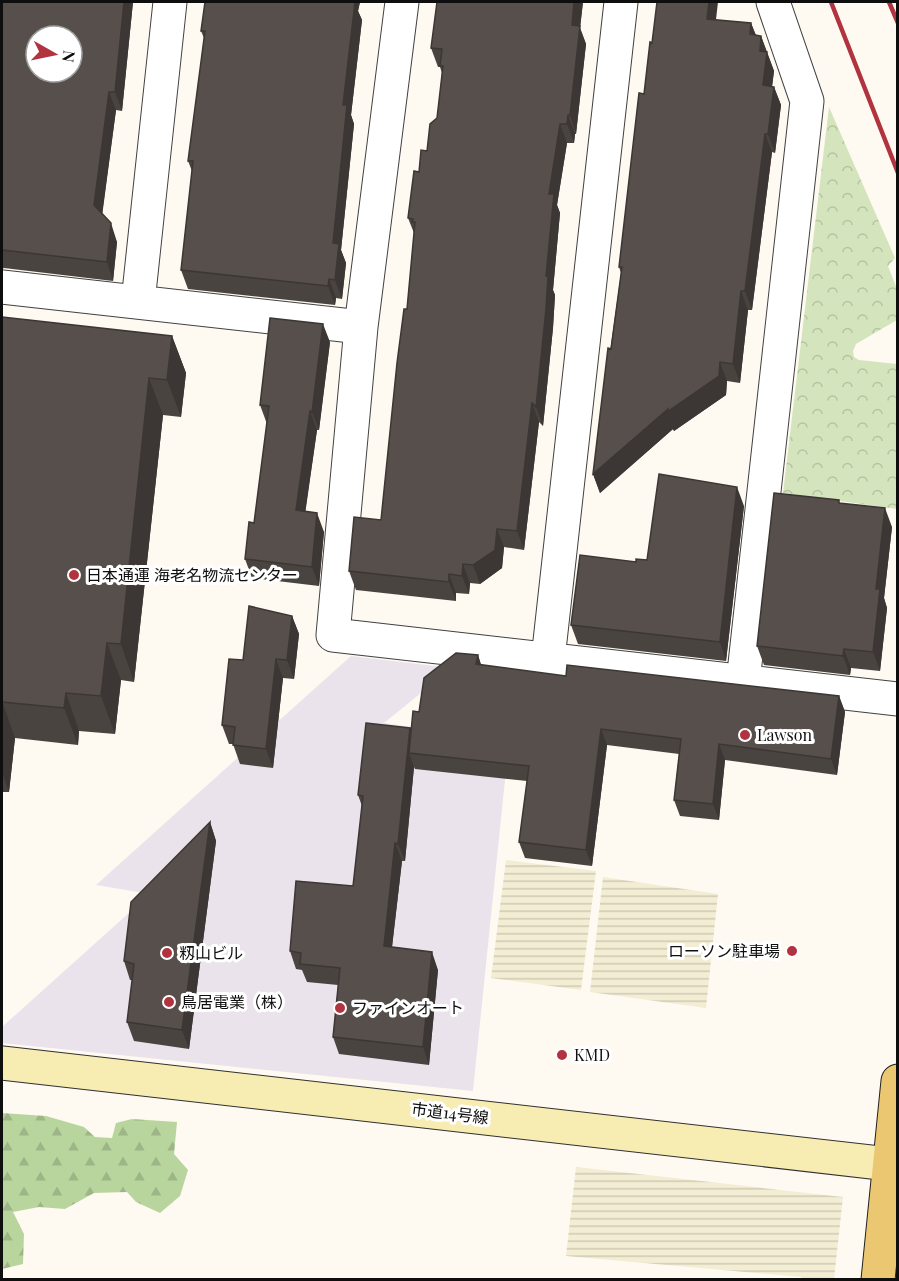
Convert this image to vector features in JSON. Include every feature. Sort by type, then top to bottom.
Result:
[{"type":"main road","points":[[878,1280],[893,1165],[897,1081]]},
{"type":"street","points":[[138,302],[170,2]]},
{"type":"street","points":[[402,2],[361,327],[333,635],[897,699]]},
{"type":"street","points":[[548,659],[621,2]]},
{"type":"street","points":[[743,682],[807,101],[773,2]]},
{"type":"street","points":[[2,287],[361,327]]},
{"type":"street","name":"市道14号線","points":[[2,1063],[893,1165]]},
{"type":"shaded area","points":[[351,656],[452,668],[384,723],[509,741],[473,1091],[2,1043],[2,1027],[150,894],[96,885]]},
{"type":"shaded area","points":[[506,860],[596,871],[581,990],[491,978]]},
{"type":"shaded area","points":[[603,877],[718,894],[706,1008],[590,992]]},
{"type":"shaded area","points":[[576,1167],[843,1197],[834,1279],[803,1279],[566,1256]]},
{"type":"green space","points":[[829,107],[895,258],[888,266],[897,289],[897,320],[856,344],[853,351],[854,357],[859,360],[897,364],[897,509],[783,493]]},
{"type":"green space","points":[[2,1113],[46,1116],[84,1127],[95,1137],[112,1138],[116,1123],[132,1119],[177,1122],[174,1154],[188,1170],[180,1196],[160,1213],[136,1202],[127,1192],[94,1193],[65,1209],[39,1207],[13,1212],[24,1234],[23,1264],[2,1269]]},
{"type":"building","points":[[2,2],[124,2],[115,92],[109,92],[94,205],[111,223],[107,262],[2,250]]},
{"type":"building","points":[[205,2],[355,2],[343,105],[347,105],[333,243],[339,244],[335,280],[329,279],[328,286],[181,270],[193,161],[188,161],[205,31],[201,31]]},
{"type":"building","points":[[437,2],[574,2],[572,25],[580,26],[570,115],[568,115],[567,124],[560,124],[549,194],[554,194],[546,276],[548,276],[546,309],[536,407],[532,403],[517,531],[497,529],[495,550],[473,565],[463,564],[462,576],[449,574],[449,582],[349,571],[354,517],[381,520],[397,363],[404,309],[407,309],[415,222],[408,218],[414,171],[419,172],[421,150],[427,151],[430,124],[437,118],[443,66],[440,66],[442,49],[431,48]]},
{"type":"building","points":[[657,2],[709,2],[707,19],[751,23],[750,34],[761,36],[760,51],[767,52],[763,85],[774,87],[768,134],[765,134],[745,291],[741,291],[733,364],[720,362],[719,376],[667,412],[668,409],[593,474],[608,348],[611,349],[622,267],[619,267],[639,93],[644,94]]},
{"type":"building","name":"日本通運 海老名物流センター","points":[[2,317],[172,336],[167,380],[149,378],[121,644],[107,643],[101,696],[66,693],[64,708],[2,702]]},
{"type":"building","points":[[270,318],[323,324],[296,510],[317,513],[312,567],[245,559],[249,522],[254,523],[269,406],[260,405]]},
{"type":"building","points":[[659,474],[737,487],[720,642],[571,625],[580,555],[636,562],[636,559],[647,560]]},
{"type":"building","points":[[774,493],[885,508],[876,589],[880,589],[873,652],[844,649],[843,656],[757,646]]},
{"type":"building","points":[[249,606],[292,616],[287,660],[276,659],[266,749],[233,745],[235,727],[222,725],[229,659],[243,660]]},
{"type":"building","points":[[456,653],[478,655],[476,664],[566,676],[567,665],[839,696],[831,759],[719,744],[713,804],[674,800],[681,739],[601,729],[586,850],[519,842],[529,766],[409,753],[413,711],[419,712],[424,678]]},
{"type":"building","points":[[366,723],[410,728],[398,844],[395,843],[384,946],[432,952],[423,1047],[333,1037],[340,968],[300,964],[301,953],[290,951],[296,881],[353,886],[363,796],[358,795]]},
{"type":"building","name":"籾山ビル","points":[[210,822],[182,1030],[127,1022],[134,964],[124,961],[131,902]]},
{"type":"railway","points":[[831,2],[898,173]]},
{"type":"railway","points":[[889,2],[898,23]]},
{"type":"place","name":"日本通運 海老名物流センター","points":[[74,575]]},
{"type":"place","name":"Lawson","points":[[745,735]]},
{"type":"place","name":"ローソン駐車場","points":[[792,951]]},
{"type":"place","name":"籾山ビル","points":[[167,953]]},
{"type":"place","name":"鳥居電業（株）","points":[[169,1002]]},
{"type":"place","name":"ファインオート","points":[[340,1008]]},
{"type":"place","name":"KMD","points":[[562,1055]]}]
